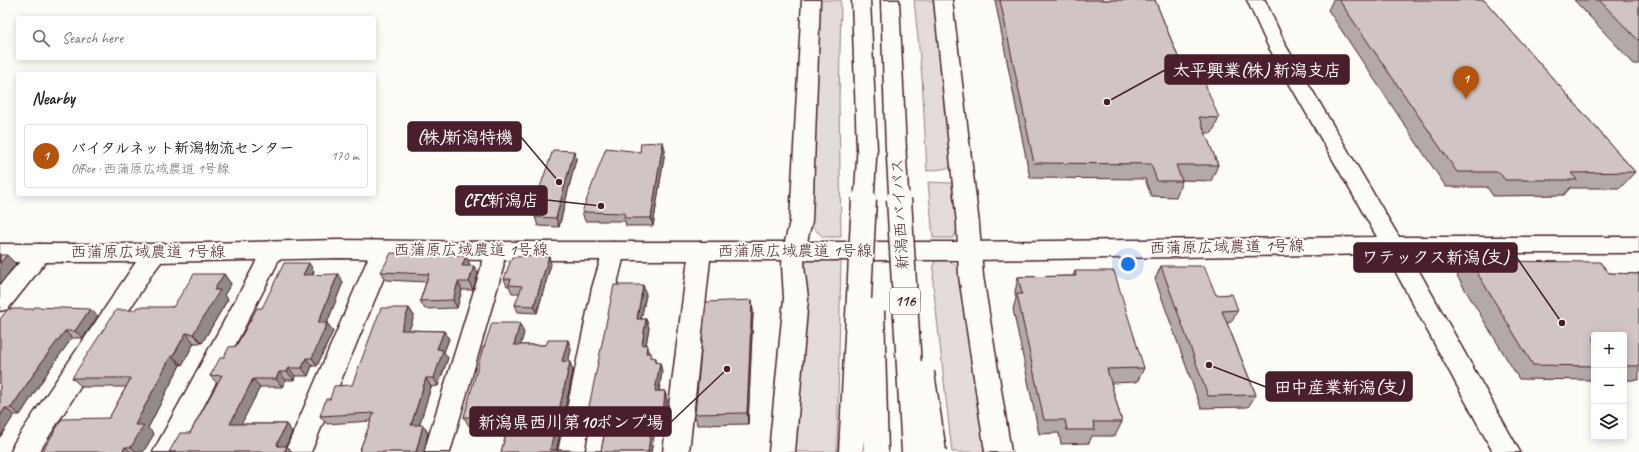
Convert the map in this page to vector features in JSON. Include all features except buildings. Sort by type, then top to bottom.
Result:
[{"type":"main road","points":[[782,452],[796,298],[793,266],[794,250],[801,221],[811,0]]},
{"type":"main road","name":"新潟西バイパス","points":[[863,0],[876,452]]},
{"type":"main road","name":"新潟西バイパス","points":[[890,0],[890,35],[896,150],[914,452]]},
{"type":"main road","points":[[943,0],[968,224],[972,284],[998,452]]},
{"type":"main road","points":[[1256,0],[1278,46],[1393,245],[1507,452]]},
{"type":"main road","points":[[852,452],[867,150]]},
{"type":"main road","points":[[901,239],[934,452]]},
{"type":"main road","name":"西蒲原広域農道 1号線","points":[[0,253],[157,253],[339,249],[494,251],[969,251],[1393,245],[1639,245]]},
{"type":"main road","points":[[166,452],[265,266],[271,250]]},
{"type":"main road","points":[[298,452],[382,250]]},
{"type":"main road","points":[[437,452],[492,268],[494,251]]},
{"type":"main road","points":[[571,452],[604,288],[614,251]]},
{"type":"main road","points":[[676,452],[700,251]]},
{"type":"main road","points":[[0,302],[40,253]]},
{"type":"main road","points":[[24,452],[144,268],[157,253]]},
{"type":"shaded area","points":[[818,0],[841,0],[839,102],[841,237],[823,237],[809,224]]},
{"type":"shaded area","points":[[914,0],[938,0],[956,167],[927,171],[922,77]]},
{"type":"shaded area","points":[[928,182],[951,183],[958,190],[962,222],[953,238],[933,238]]},
{"type":"shaded area","points":[[814,258],[841,260],[837,452],[790,452],[801,270],[807,261]]},
{"type":"shaded area","points":[[948,260],[962,270],[991,452],[952,452],[933,283],[934,261]]},
{"type":"place","name":"バイタルネット新潟物流センター","points":[[1466,99]]},
{"type":"place","name":"太平興業(株) 新潟支店","points":[[1107,102]]},
{"type":"place","name":"(株)新潟特機","points":[[559,182]]},
{"type":"place","name":"CFC新潟店","points":[[601,206]]},
{"type":"place","name":"ワテックス新潟(支)","points":[[1562,323]]},
{"type":"place","name":"田中産業新潟(支)","points":[[1209,365]]},
{"type":"place","name":"新潟県西川第10ポンプ場","points":[[727,369]]}]
